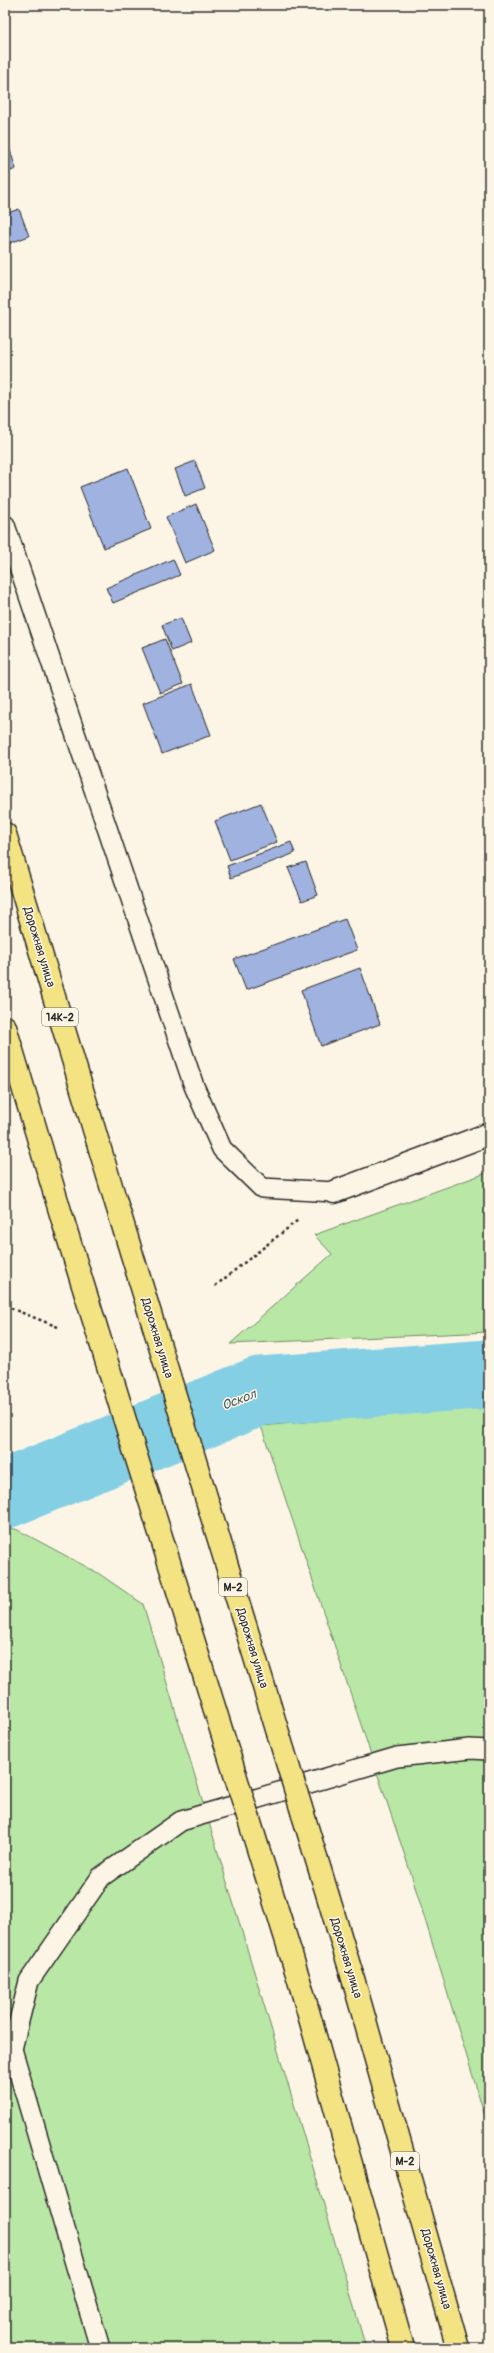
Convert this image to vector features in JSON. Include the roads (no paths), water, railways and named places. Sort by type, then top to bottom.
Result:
[{"type":"main road","name":"Дорожная улица","points":[[5,834],[352,1975],[458,2348]]},
{"type":"main road","points":[[5,1027],[62,1221],[302,1990],[403,2348]]},
{"type":"street","points":[[334,1192],[489,1134]]},
{"type":"lane","points":[[5,525],[194,1086],[222,1149],[262,1188],[334,1192]]},
{"type":"lane","points":[[100,2348],[8,2051],[29,1981],[101,1876],[181,1822],[397,1757],[470,1749],[489,1750]]},
{"type":"waterway","name":"Оскол","points":[[5,1494],[260,1391],[489,1374]]}]
